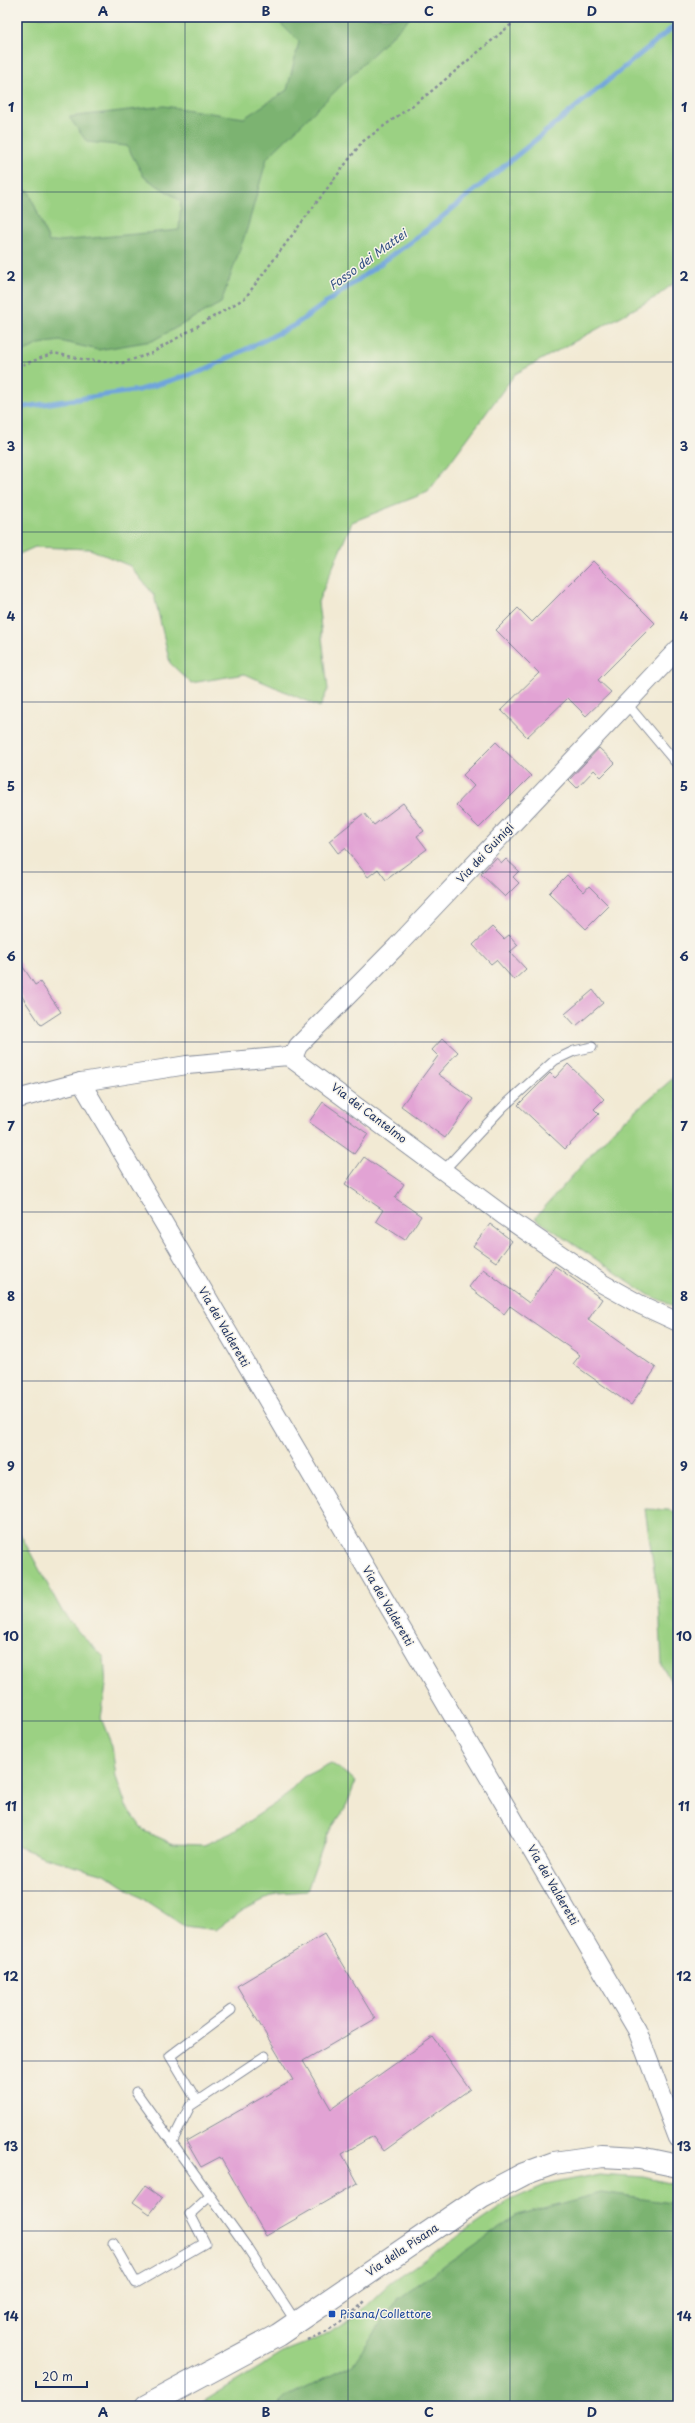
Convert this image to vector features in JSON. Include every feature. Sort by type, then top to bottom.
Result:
[{"type":"main road","name":"Via della Pisana","points":[[146,2406],[278,2334],[301,2331],[482,2196],[524,2174],[554,2163],[609,2156],[649,2159],[678,2166]]},
{"type":"street","name":"Via dei Guinigi","points":[[293,1058],[298,1046],[397,946],[678,649]]},
{"type":"street","points":[[17,1099],[81,1082],[187,1065],[284,1056],[293,1058]]},
{"type":"street","name":"Via dei Cantelmo","points":[[293,1058],[503,1215],[603,1284],[641,1305],[678,1322]]},
{"type":"street","name":"Via dei Valderetti","points":[[81,1082],[637,2030],[678,2138]]},
{"type":"lane","points":[[626,703],[678,764]]},
{"type":"lane","points":[[444,1170],[503,1107],[555,1060],[574,1051],[592,1047]]},
{"type":"lane","points":[[197,2101],[170,2056],[231,2010]]},
{"type":"lane","points":[[172,2142],[190,2106],[265,2056]]},
{"type":"lane","points":[[136,2092],[210,2196],[301,2331]]},
{"type":"lane","points":[[113,2243],[136,2283],[205,2243],[190,2214],[210,2196]]},
{"type":"path","points":[[17,367],[54,352],[86,360],[122,363],[152,353],[245,298],[362,142],[428,94],[520,17]]},
{"type":"path","points":[[301,2331],[337,2325],[355,2312],[372,2295]]},
{"type":"green space","points":[[17,17],[678,17],[678,280],[656,297],[515,374],[428,492],[352,522],[318,602],[328,689],[320,707],[245,674],[191,683],[170,663],[154,595],[130,566],[90,549],[35,547],[17,555]]},
{"type":"green space","points":[[274,17],[411,17],[267,158],[247,229],[221,303],[152,341],[98,350],[60,341],[39,344],[17,355],[17,188],[29,191],[49,242],[179,230],[181,201],[144,177],[127,146],[87,142],[69,117],[164,106],[244,118],[287,90],[299,42]]},
{"type":"green space","points":[[678,1074],[678,1308],[649,1295],[535,1218],[613,1130]]},
{"type":"green space","points":[[645,1509],[668,1510],[678,1513],[678,1695],[662,1665],[659,1603]]},
{"type":"green space","points":[[17,1528],[63,1613],[82,1636],[104,1657],[106,1686],[101,1718],[112,1746],[116,1777],[126,1806],[144,1831],[174,1844],[204,1845],[231,1833],[282,1799],[303,1777],[331,1763],[356,1781],[345,1809],[327,1834],[307,1891],[277,1893],[242,1911],[216,1930],[184,1926],[105,1874],[44,1857],[17,1846]]},
{"type":"green space","points":[[599,2174],[643,2177],[678,2185],[678,2406],[196,2406],[288,2350],[319,2338],[353,2318],[390,2283],[511,2200],[545,2185]]},
{"type":"green space","points":[[601,2193],[678,2204],[678,2406],[277,2406],[286,2397],[353,2364],[397,2299],[518,2215]]},
{"type":"building","points":[[593,561],[655,623],[598,680],[611,692],[586,716],[568,698],[527,737],[501,710],[539,673],[496,630],[518,608],[532,622]]},
{"type":"building","points":[[496,742],[531,776],[479,828],[456,805],[474,786],[463,775]]},
{"type":"building","points":[[599,748],[615,763],[601,777],[594,770],[577,788],[569,780]]},
{"type":"building","points":[[403,803],[424,831],[417,836],[427,849],[386,880],[378,869],[368,877],[345,848],[338,853],[329,841],[364,813],[374,825]]},
{"type":"building","points":[[496,858],[502,863],[506,859],[519,871],[513,877],[519,883],[505,897],[481,874]]},
{"type":"building","points":[[567,875],[584,892],[589,886],[609,906],[586,929],[549,893]]},
{"type":"building","points":[[492,927],[504,939],[509,935],[518,945],[510,952],[526,969],[514,980],[496,960],[491,964],[473,945]]},
{"type":"building","points":[[17,958],[35,985],[40,982],[61,1012],[41,1025],[17,989]]},
{"type":"building","points":[[593,990],[603,1003],[576,1026],[565,1014]]},
{"type":"building","points":[[443,1038],[458,1052],[438,1074],[473,1099],[445,1138],[401,1106],[438,1056],[432,1050]]},
{"type":"building","points":[[568,1064],[604,1099],[594,1109],[599,1114],[565,1149],[518,1105],[550,1073],[555,1078]]},
{"type":"building","points":[[323,1102],[368,1134],[354,1154],[309,1122]]},
{"type":"building","points":[[364,1157],[404,1184],[395,1198],[421,1216],[405,1240],[376,1221],[383,1210],[345,1184]]},
{"type":"building","points":[[490,1224],[512,1241],[496,1262],[473,1246]]},
{"type":"building","points":[[555,1266],[602,1299],[588,1320],[656,1368],[631,1405],[573,1364],[580,1355],[510,1306],[504,1314],[469,1287],[483,1269],[529,1303]]},
{"type":"building","points":[[324,1934],[375,2019],[303,2061],[331,2109],[433,2037],[470,2089],[384,2151],[373,2136],[342,2154],[358,2183],[266,2236],[220,2157],[201,2167],[186,2141],[293,2080],[237,1986]]},
{"type":"building","points":[[145,2186],[162,2198],[150,2214],[133,2202]]},
{"type":"waterway","name":"Fosso dei Mattei","points":[[17,408],[139,390],[202,371],[295,325],[419,236],[678,23]]},
{"type":"place","name":"Pisana/Collettore","points":[[332,2314]]}]
